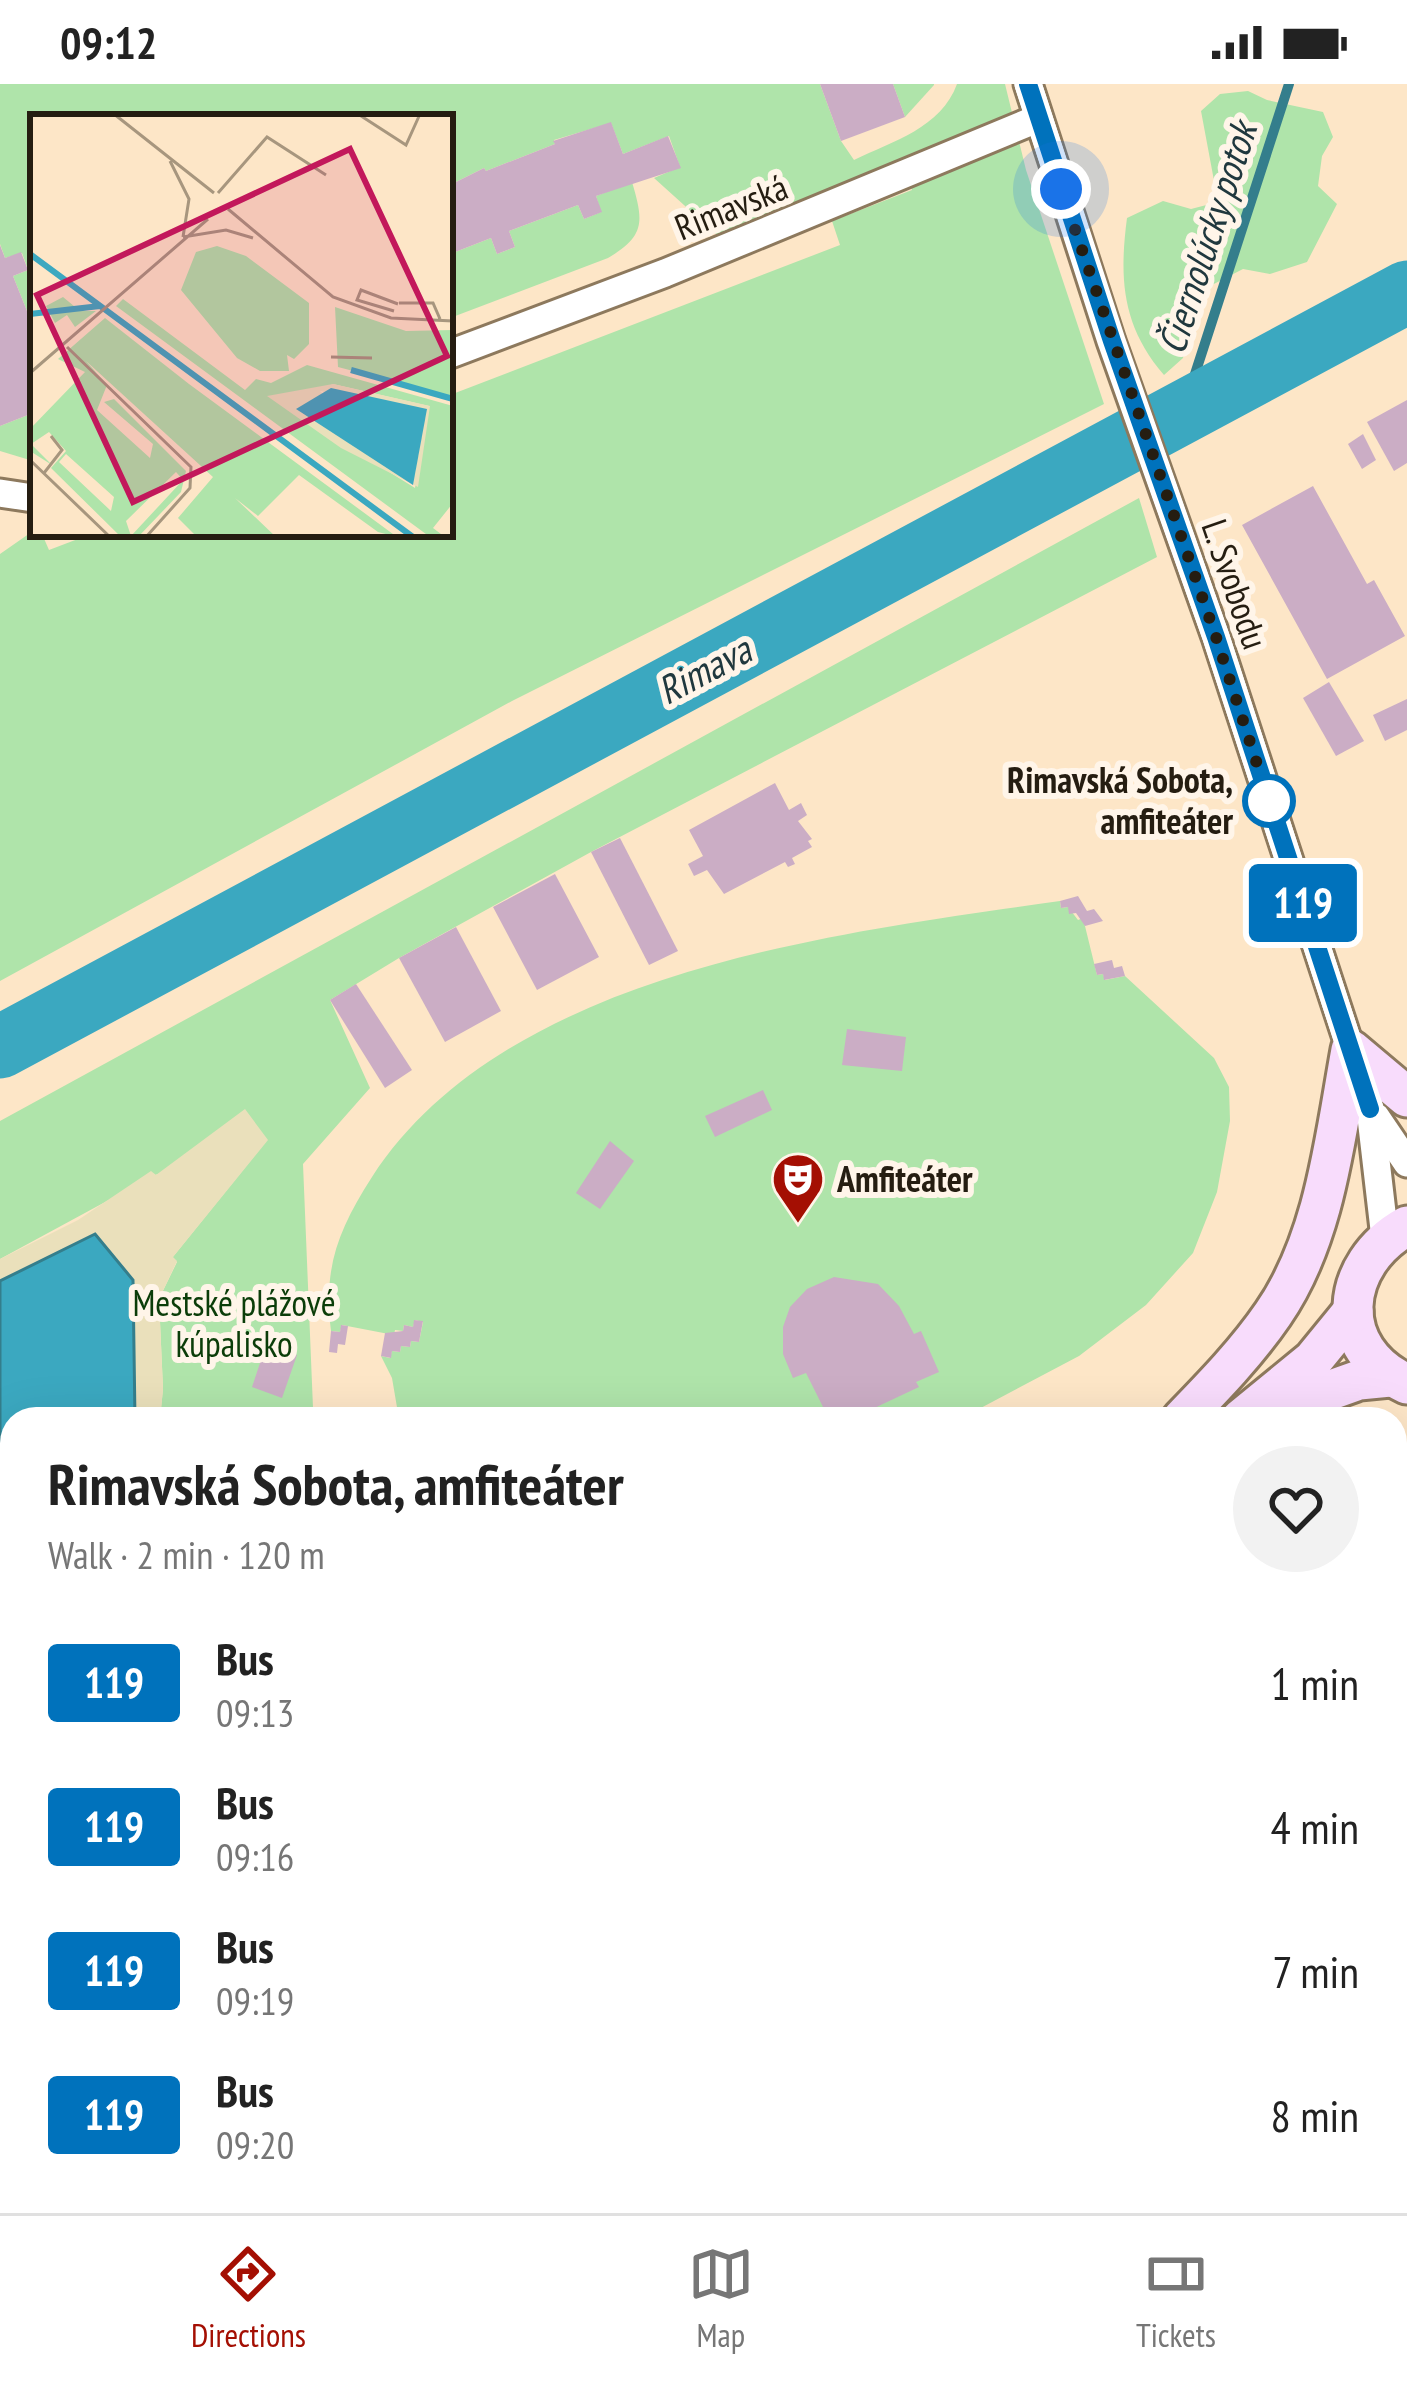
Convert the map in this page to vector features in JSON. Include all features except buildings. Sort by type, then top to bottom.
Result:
[{"type":"main road","points":[[1351,1050],[1389,1103]]},
{"type":"main road","points":[[1194,1407],[1275,1312],[1315,1226],[1351,1050]]},
{"type":"main road","points":[[1396,1232],[1366,1258],[1353,1311],[1358,1336],[1371,1359],[1399,1381]]},
{"type":"main road","points":[[1259,1407],[1313,1360],[1353,1311]]},
{"type":"main road","points":[[1280,1407],[1359,1380],[1399,1381]]},
{"type":"street","name":"L. Svobodu","points":[[1028,84],[1351,1050]]},
{"type":"street","name":"Rimavská","points":[[453,353],[664,273],[1036,119]]},
{"type":"street","points":[[0,493],[30,498]]},
{"type":"street","points":[[1389,1103],[1407,1163]]},
{"type":"street","points":[[1389,1103],[1396,1232]]},
{"type":"green space","points":[[0,84],[820,84],[841,141],[854,160],[928,122],[957,84],[1005,84],[1026,170],[1104,404],[512,701],[0,981],[0,554],[30,533],[30,537],[43,537],[49,550],[83,537],[453,537],[453,394],[840,245],[832,221],[912,190],[900,160],[823,191],[725,242],[654,178],[680,167],[669,136],[623,154],[611,123],[554,140],[555,144],[453,184],[453,114],[30,114],[30,318],[13,276],[28,270],[22,253],[5,258],[0,244]]},
{"type":"green space","points":[[893,84],[934,84],[934,85],[905,117]]},
{"type":"green space","points":[[1248,91],[1323,112],[1333,137],[1322,156],[1318,186],[1337,204],[1307,262],[1270,274],[1243,269],[1206,288],[1183,358],[1164,375],[1139,338],[1127,301],[1127,218],[1163,201],[1191,209],[1218,202],[1201,111],[1220,94]]},
{"type":"green space","points":[[632,182],[638,227],[620,250],[453,317],[453,253],[491,238],[497,254],[515,247],[509,231],[578,205],[584,219],[601,212],[596,196]]},
{"type":"green space","points":[[30,414],[30,460],[0,451],[0,426]]},
{"type":"green space","name":"Mestské plážové kúpalisko","points":[[1139,498],[1157,557],[591,852],[330,1000],[370,1088],[303,1164],[313,1407],[161,1407],[159,1299],[177,1262],[172,1258],[267,1140],[155,1175],[0,1259],[0,1121]]},
{"type":"green space","points":[[1060,901],[1061,908],[1068,907],[1078,920],[1083,918],[1097,975],[1103,974],[1105,980],[1125,976],[1214,1058],[1229,1087],[1230,1121],[1217,1192],[1193,1253],[1146,1305],[1079,1356],[983,1407],[397,1407],[392,1378],[381,1356],[390,1358],[401,1346],[419,1342],[423,1322],[415,1320],[413,1327],[404,1325],[394,1335],[342,1325],[340,1332],[331,1331],[329,1288],[336,1250],[372,1177],[431,1107],[505,1051],[590,1008],[682,974],[877,929]]},
{"type":"sand","points":[[245,1109],[268,1140],[173,1257],[177,1261],[159,1299],[161,1407],[132,1407],[95,1234],[0,1281],[0,1259],[78,1220],[151,1171],[156,1175]]},
{"type":"water","points":[[95,1234],[133,1280],[135,1407],[0,1407],[0,1281]]},
{"type":"waterway","name":"Čiernolúcky potok","points":[[1183,411],[1289,84]]},
{"type":"waterway","name":"Rimava","points":[[0,1047],[1407,292]]},
{"type":"bus line","name":"119","points":[[1028,84],[1370,1109]]},
{"type":"place","name":"Rimavská Sobota, amfiteáter","points":[[1269,801]]},
{"type":"place","name":"Amfiteáter","points":[[798,1225]]},
{"type":"route","points":[[1061,189],[1269,801]]}]
